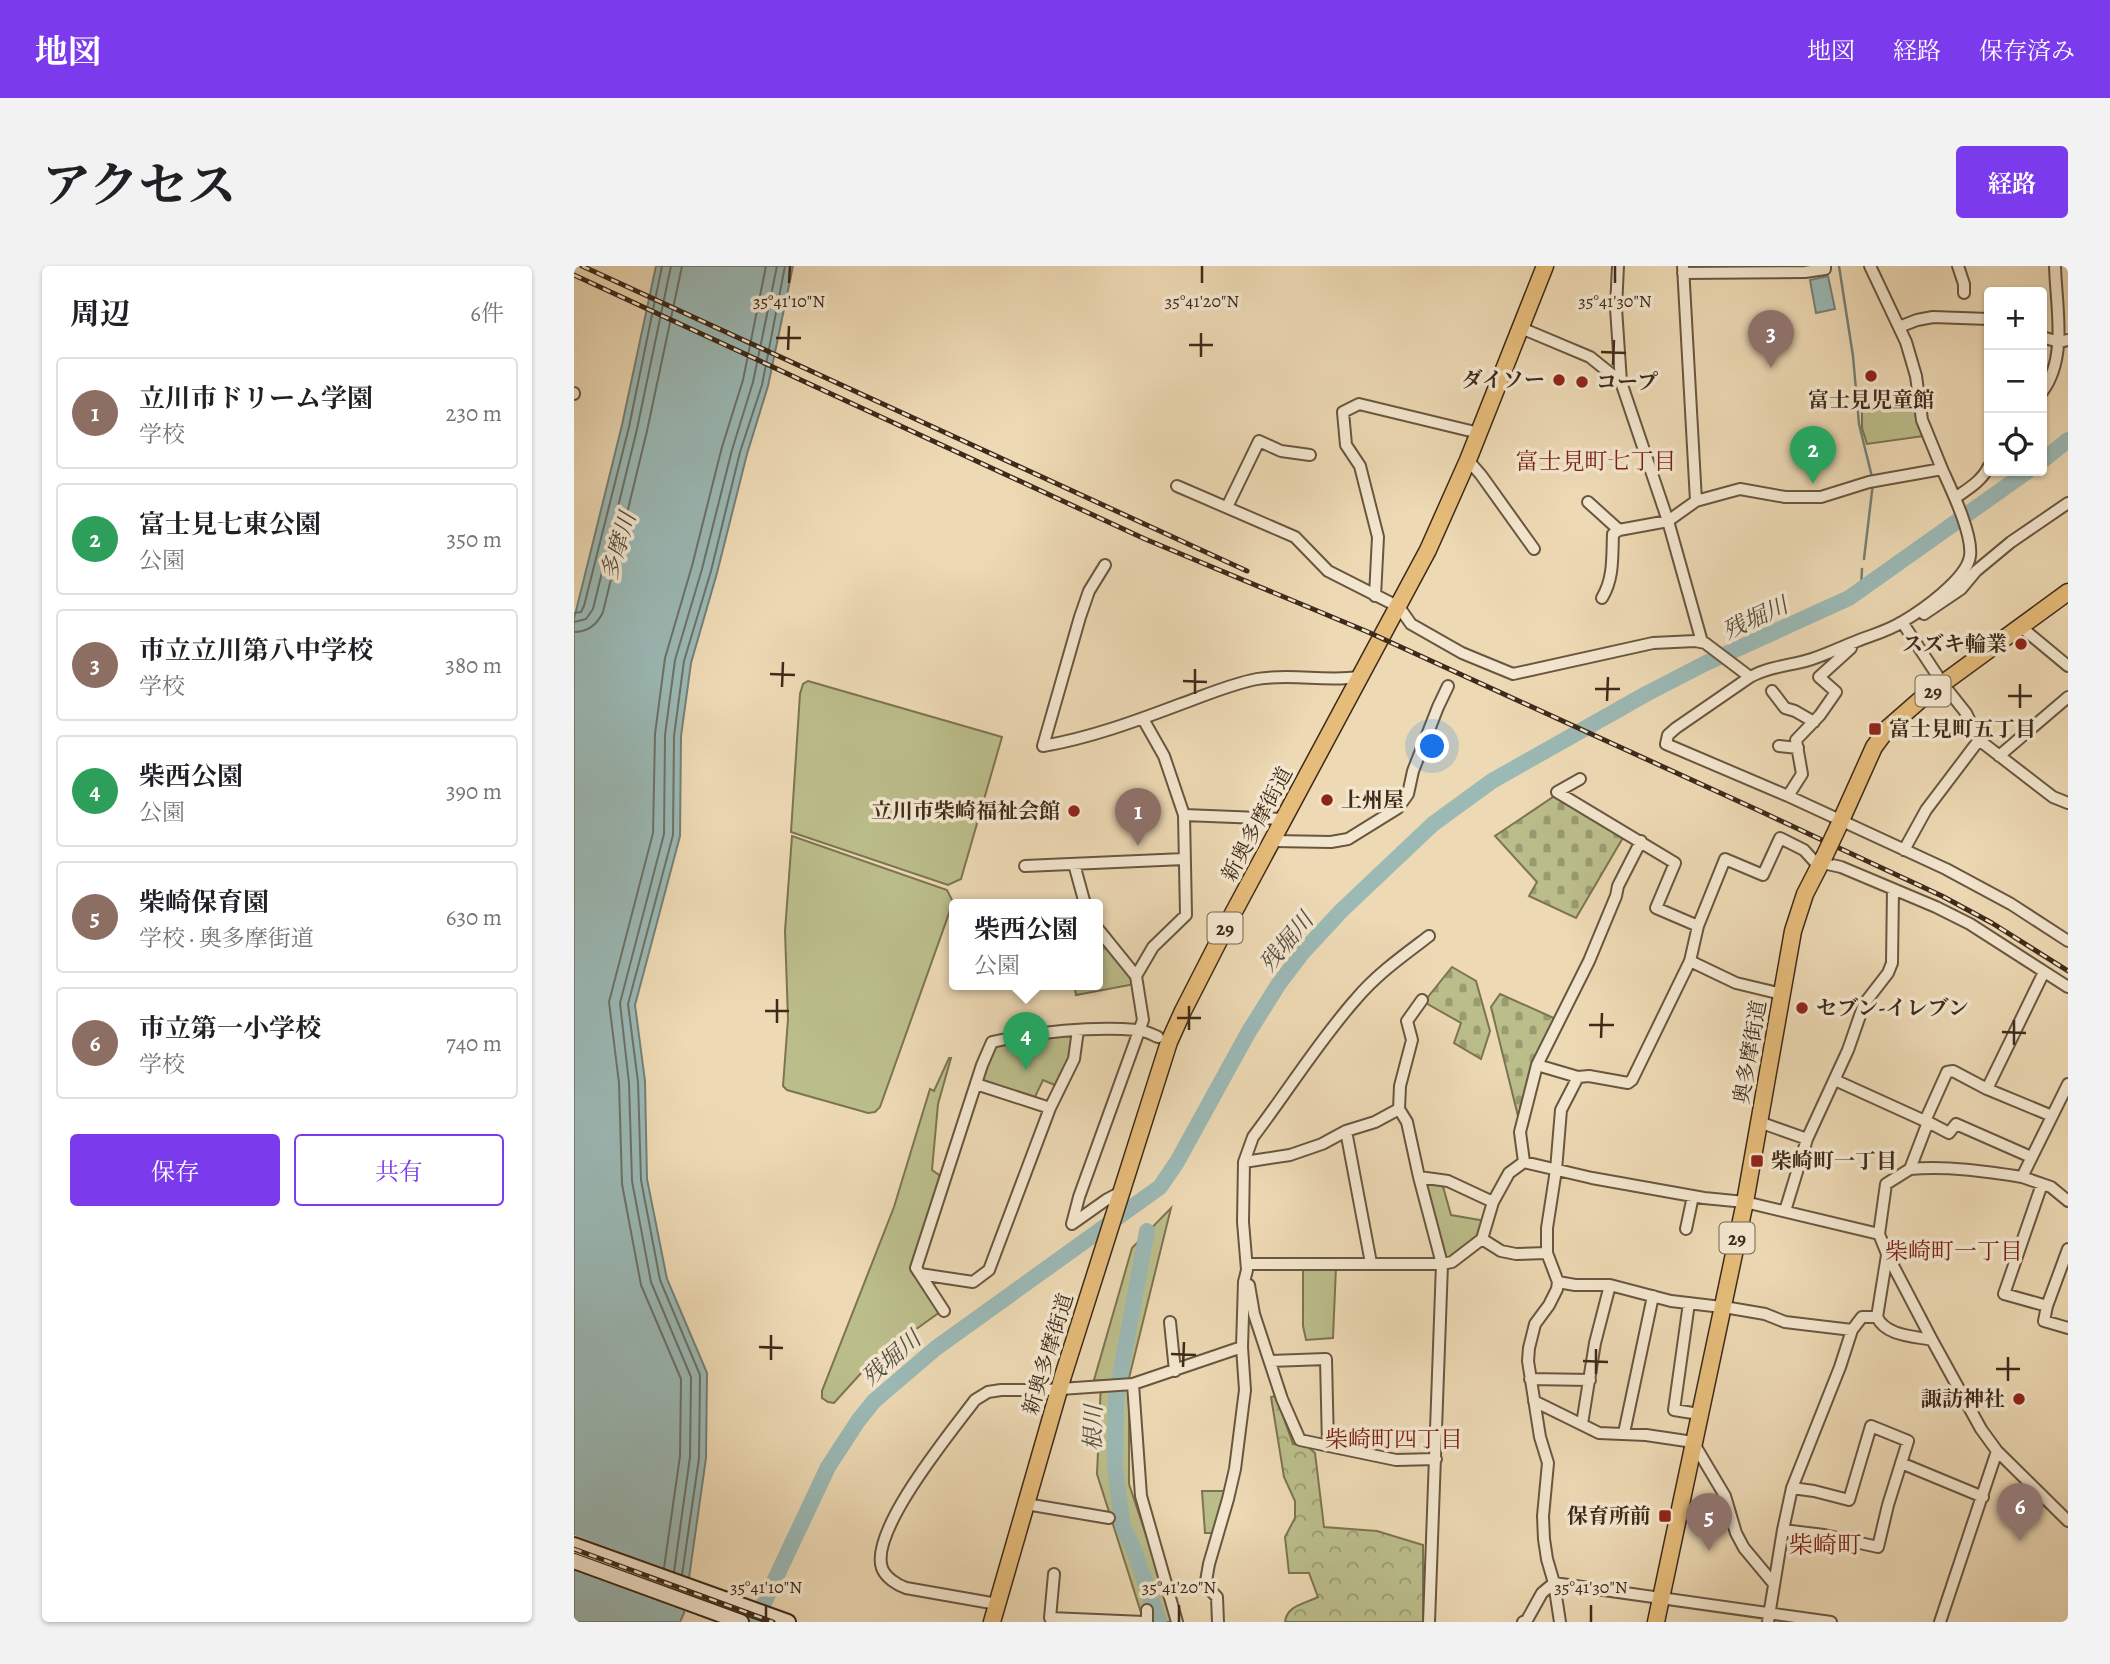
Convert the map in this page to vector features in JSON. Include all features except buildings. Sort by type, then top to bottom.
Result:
[{"type":"main road","name":"新奥多摩街道","points":[[992,1622],[1059,1389],[1182,1011],[1428,550],[1468,460],[1545,266]]},
{"type":"main road","name":"奥多摩街道","points":[[1656,1622],[1745,1202],[1782,994],[1797,919],[1805,894],[1874,747],[1888,728],[2068,592]]},
{"type":"main road","points":[[574,1545],[788,1622]]},
{"type":"main road","points":[[574,1561],[741,1622]]},
{"type":"street","points":[[1618,266],[1616,308],[1621,382],[1668,521],[1703,642]]},
{"type":"street","points":[[1696,501],[1683,269],[1805,272],[1837,266]]},
{"type":"street","points":[[1788,796],[1802,774],[1796,740],[1814,722],[1836,692],[1819,677],[1851,648],[1902,622],[1945,590],[1960,574],[1970,554],[1967,533],[1956,499],[1922,420],[1916,376],[1906,342],[1870,266]]},
{"type":"street","points":[[1958,266],[1964,293]]},
{"type":"street","points":[[2047,382],[2063,341],[2055,266]]},
{"type":"street","points":[[2056,289],[2068,291]]},
{"type":"street","points":[[1899,327],[1933,317],[1984,319]]},
{"type":"street","points":[[1521,328],[1590,357],[1621,382]]},
{"type":"street","points":[[1375,596],[1378,537],[1360,466],[1346,445],[1343,412],[1359,404],[1479,433]]},
{"type":"street","points":[[1227,508],[1259,441],[1281,451],[1310,454]]},
{"type":"street","points":[[1468,460],[1534,549]]},
{"type":"street","points":[[1602,598],[1612,575],[1613,534],[1619,530],[1668,521],[1696,501],[1740,489],[1785,497],[1821,497],[1873,482],[1942,469]]},
{"type":"street","points":[[1956,499],[1984,475]]},
{"type":"street","points":[[1177,486],[1295,537],[1328,571],[1398,607],[1410,624],[1462,653],[1513,674],[1653,643],[1703,642],[1746,673]]},
{"type":"street","points":[[1588,502],[1619,530]]},
{"type":"street","points":[[1902,622],[1914,622],[1961,589],[1976,571],[2011,542],[2068,503]]},
{"type":"street","points":[[1105,565],[1089,591],[1080,617],[1043,746],[1071,741],[1143,719],[1231,686],[1259,679],[1359,677]]},
{"type":"street","points":[[1902,622],[1943,684],[1966,713],[1979,740],[2053,797],[2068,803]]},
{"type":"street","points":[[2021,627],[2068,666]]},
{"type":"street","points":[[1882,632],[1824,655],[1746,673],[1668,735],[1666,744],[1788,796],[1839,823],[1946,869],[2011,904],[2068,941]]},
{"type":"street","points":[[1273,841],[1331,842],[1348,839],[1398,808],[1408,794],[1413,771],[1448,686]]},
{"type":"street","points":[[1772,691],[1785,708],[1814,722]]},
{"type":"street","points":[[1999,756],[2068,697]]},
{"type":"street","points":[[1136,976],[1153,947],[1185,915],[1184,815],[1164,756],[1143,719]]},
{"type":"street","points":[[1904,850],[1926,810],[1979,740]]},
{"type":"street","points":[[1779,746],[1798,748]]},
{"type":"street","points":[[1580,779],[1558,792],[1675,863],[1656,908],[1698,926]]},
{"type":"street","points":[[1184,815],[1285,819]]},
{"type":"street","points":[[1537,1065],[1578,1077],[1589,1076],[1628,1083],[1632,1080],[1690,961],[1698,926],[1725,859],[1763,875],[1780,838],[1804,850],[1814,861],[1823,860],[1828,866],[1841,867],[1970,924],[2068,988]]},
{"type":"street","points":[[1524,1162],[1520,1132],[1537,1065],[1588,961],[1618,886],[1641,841]]},
{"type":"street","points":[[1025,866],[1184,859]]},
{"type":"street","points":[[1074,864],[1084,899]]},
{"type":"street","points":[[1785,1212],[1807,1139],[1835,1079],[1864,1004],[1888,973],[1892,962],[1893,889]]},
{"type":"street","points":[[1103,935],[1136,976],[1143,1020],[1079,1197],[1072,1224],[1121,1192]]},
{"type":"street","points":[[1429,936],[1374,980],[1349,1007],[1307,1059],[1253,1137],[1244,1162],[1243,1222],[1254,1314],[1282,1399],[1300,1440],[1395,1460],[1436,1459]]},
{"type":"street","points":[[1690,961],[1737,983],[1782,994]]},
{"type":"street","points":[[1987,1089],[2044,972]]},
{"type":"street","points":[[1422,1000],[1407,1021],[1412,1040],[1400,1086],[1399,1109],[1407,1122],[1442,1264],[1429,1622]]},
{"type":"street","points":[[920,1274],[972,1282],[989,1270],[1050,1108],[1074,1059],[1078,1030]]},
{"type":"street","points":[[944,1311],[916,1268],[992,1042],[1078,1030],[1140,1030],[1158,1037]]},
{"type":"street","points":[[1910,1169],[1926,1121],[1947,1072],[1953,1071],[1987,1089],[2052,1116]]},
{"type":"street","points":[[1560,1622],[1544,1539],[1543,1516],[1548,1463],[1540,1437],[1528,1361],[1535,1324],[1554,1297],[1558,1282],[1547,1253],[1547,1228],[1561,1111],[1578,1077]]},
{"type":"street","points":[[1835,1079],[1949,1133],[1956,1124],[2031,1157]]},
{"type":"street","points":[[976,1084],[1050,1108]]},
{"type":"street","points":[[2022,1177],[2068,1084]]},
{"type":"street","points":[[1244,1162],[1290,1155],[1322,1144],[1346,1131],[1375,1122],[1399,1109]]},
{"type":"street","points":[[1759,1122],[1807,1139]]},
{"type":"street","points":[[1346,1131],[1371,1263]]},
{"type":"street","points":[[1524,1162],[1693,1196],[1745,1202],[1880,1234]]},
{"type":"street","points":[[1247,1267],[1452,1262],[1482,1239],[1493,1202],[1509,1173],[1524,1162]]},
{"type":"street","points":[[2067,1519],[1997,1451],[1981,1429],[1887,1254],[1880,1234],[1886,1184],[1910,1169],[1968,1169],[2022,1177],[2051,1187],[2068,1201]]},
{"type":"street","points":[[1419,1177],[1448,1181],[1493,1202]]},
{"type":"street","points":[[2042,1184],[2004,1294],[2047,1306]]},
{"type":"street","points":[[1686,1229],[1693,1196]]},
{"type":"street","points":[[1482,1239],[1501,1251],[1516,1254],[1547,1253]]},
{"type":"street","points":[[2068,1249],[2044,1321],[2068,1328]]},
{"type":"street","points":[[1887,1254],[1877,1317],[1880,1324],[1887,1331],[1932,1340]]},
{"type":"street","points":[[1218,1622],[1217,1597],[1206,1581],[1236,1461],[1245,1390],[1242,1347],[1247,1267]]},
{"type":"street","points":[[1558,1282],[1610,1285],[1689,1303],[1765,1314],[1785,1322],[1852,1330]]},
{"type":"street","points":[[1582,1424],[1595,1343],[1610,1285]]},
{"type":"street","points":[[1624,1433],[1653,1296]]},
{"type":"street","points":[[1689,1303],[1674,1410],[1699,1414]]},
{"type":"street","points":[[1769,1618],[1792,1488],[1852,1330],[1861,1317],[1877,1317]]},
{"type":"street","points":[[1170,1322],[1175,1371]]},
{"type":"street","points":[[997,1604],[899,1586],[881,1566],[881,1550],[886,1534],[907,1493],[975,1401],[988,1392],[1133,1384],[1242,1347]]},
{"type":"street","points":[[1270,1361],[1326,1359],[1328,1446]]},
{"type":"street","points":[[1530,1378],[1590,1380]]},
{"type":"street","points":[[1133,1384],[1141,1496],[1177,1622]]},
{"type":"street","points":[[1535,1401],[1599,1433],[1670,1437],[1693,1442],[1725,1496],[1736,1533],[1744,1548],[1774,1584]]},
{"type":"street","points":[[1783,1530],[1824,1535],[1878,1548],[1908,1440],[1871,1426],[1849,1500],[1792,1488]]},
{"type":"street","points":[[1940,1622],[1997,1451]]},
{"type":"street","points":[[1901,1463],[1983,1497]]},
{"type":"street","points":[[1026,1504],[1109,1518]]},
{"type":"street","points":[[1054,1574],[1050,1618],[1146,1622],[1147,1610]]},
{"type":"street","points":[[1523,1622],[1527,1620],[1542,1593],[1554,1583],[1661,1597],[1769,1618],[1831,1622]]},
{"type":"green space","points":[[1914,398],[1924,436],[1867,444],[1862,428],[1862,405]]},
{"type":"green space","points":[[808,681],[1002,737],[961,879],[948,885],[791,832],[800,694],[803,684]]},
{"type":"green space","points":[[1556,795],[1624,836],[1576,918],[1529,896],[1537,882],[1495,836]]},
{"type":"green space","points":[[792,836],[947,890],[952,899],[949,899],[949,913],[880,1107],[875,1112],[868,1113],[787,1090],[783,1086],[788,1019],[785,931]]},
{"type":"green space","points":[[1109,948],[1135,984],[1103,990],[1103,949]]},
{"type":"green space","points":[[1452,967],[1476,981],[1490,1031],[1481,1059],[1454,1043],[1461,1023],[1424,1002]]},
{"type":"green space","points":[[1075,990],[1103,990],[1076,995]]},
{"type":"green space","points":[[1500,994],[1556,1019],[1519,1120],[1491,1007]]},
{"type":"green space","points":[[1068,1032],[1074,1038],[1072,1059],[1057,1086],[1043,1080],[1034,1099],[981,1082],[995,1045]]},
{"type":"green space","points":[[949,1058],[938,1104],[932,1170],[942,1177],[913,1268],[940,1312],[863,1371],[834,1403],[828,1402],[822,1398],[822,1391],[894,1207],[930,1089],[934,1091]]},
{"type":"green space","points":[[1422,1182],[1442,1183],[1451,1215],[1486,1221],[1482,1236],[1452,1260],[1442,1260]]},
{"type":"green space","points":[[1171,1208],[1129,1378],[1129,1484],[1175,1622],[1144,1622],[1097,1474],[1101,1381],[1094,1380],[1132,1248]]},
{"type":"green space","points":[[1303,1266],[1336,1267],[1333,1338],[1306,1340],[1303,1326]]},
{"type":"green space","points":[[1276,1396],[1293,1444],[1307,1446],[1315,1453],[1324,1527],[1377,1531],[1423,1545],[1423,1622],[1285,1622],[1286,1616],[1293,1608],[1318,1597],[1309,1573],[1289,1573],[1285,1537],[1295,1518],[1295,1501],[1284,1477],[1271,1397]]},
{"type":"green space","points":[[1202,1491],[1225,1491],[1214,1533],[1205,1533]]},
{"type":"water","name":"多摩川","points":[[656,266],[793,266],[768,386],[691,663],[681,736],[680,836],[635,1005],[645,1081],[647,1179],[667,1279],[707,1373],[706,1458],[684,1613],[680,1622],[574,1622],[574,619],[622,425]]},
{"type":"water","points":[[1828,276],[1835,309],[1816,313],[1810,280]]},
{"type":"pier","points":[[574,1535],[692,1578],[687,1612],[574,1570]]},
{"type":"waterway","points":[[1839,266],[1853,356],[1859,424],[1872,477]]},
{"type":"waterway","name":"残堀川","points":[[2047,457],[2068,440]]},
{"type":"waterway","name":"残堀川","points":[[755,1622],[828,1467],[874,1401],[936,1348],[1160,1187],[1278,985],[1303,952],[1341,911],[1433,824],[1492,781],[1646,694],[1704,664],[1849,598],[2021,476]]},
{"type":"waterway","points":[[1864,559],[1873,483]]},
{"type":"waterway","points":[[1861,589],[1862,569]]},
{"type":"waterway","name":"根川","points":[[1147,1231],[1116,1398],[1115,1468],[1123,1527],[1133,1547],[1159,1622]]},
{"type":"railway","points":[[582,266],[1247,571]]},
{"type":"railway","points":[[574,275],[1145,539],[1368,632],[1762,812],[1942,896],[1992,923],[2068,971]]},
{"type":"railway","points":[[574,1549],[773,1622]]},
{"type":"place","name":"市立立川第八中学校","points":[[1771,368]]},
{"type":"place","name":"富士見児童館","points":[[1871,376]]},
{"type":"place","name":"ダイソー","points":[[1559,380]]},
{"type":"place","name":"コープ","points":[[1582,382]]},
{"type":"place","name":"富士見七東公園","points":[[1813,484]]},
{"type":"place","name":"スズキ輪業","points":[[2021,644]]},
{"type":"place","name":"富士見町五丁目","points":[[1875,729]]},
{"type":"place","name":"上州屋","points":[[1327,800]]},
{"type":"place","name":"立川市柴崎福祉会館","points":[[1074,811]]},
{"type":"place","name":"立川市ドリーム学園","points":[[1138,846]]},
{"type":"place","name":"セブン-イレブン","points":[[1802,1008]]},
{"type":"place","name":"柴西公園","points":[[1026,1070]]},
{"type":"place","name":"柴崎町一丁目","points":[[1757,1161]]},
{"type":"place","name":"諏訪神社","points":[[2019,1399]]},
{"type":"place","name":"保育所前","points":[[1665,1516]]},
{"type":"place","name":"市立第一小学校","points":[[2020,1541]]},
{"type":"place","name":"柴崎保育園","points":[[1709,1551]]},
{"type":"district","name":"富士見町七丁目","points":[[1596,461]]},
{"type":"district","name":"柴崎町一丁目","points":[[1954,1251]]},
{"type":"district","name":"柴崎町四丁目","points":[[1394,1439]]},
{"type":"district","name":"柴崎町","points":[[1825,1545]]}]
